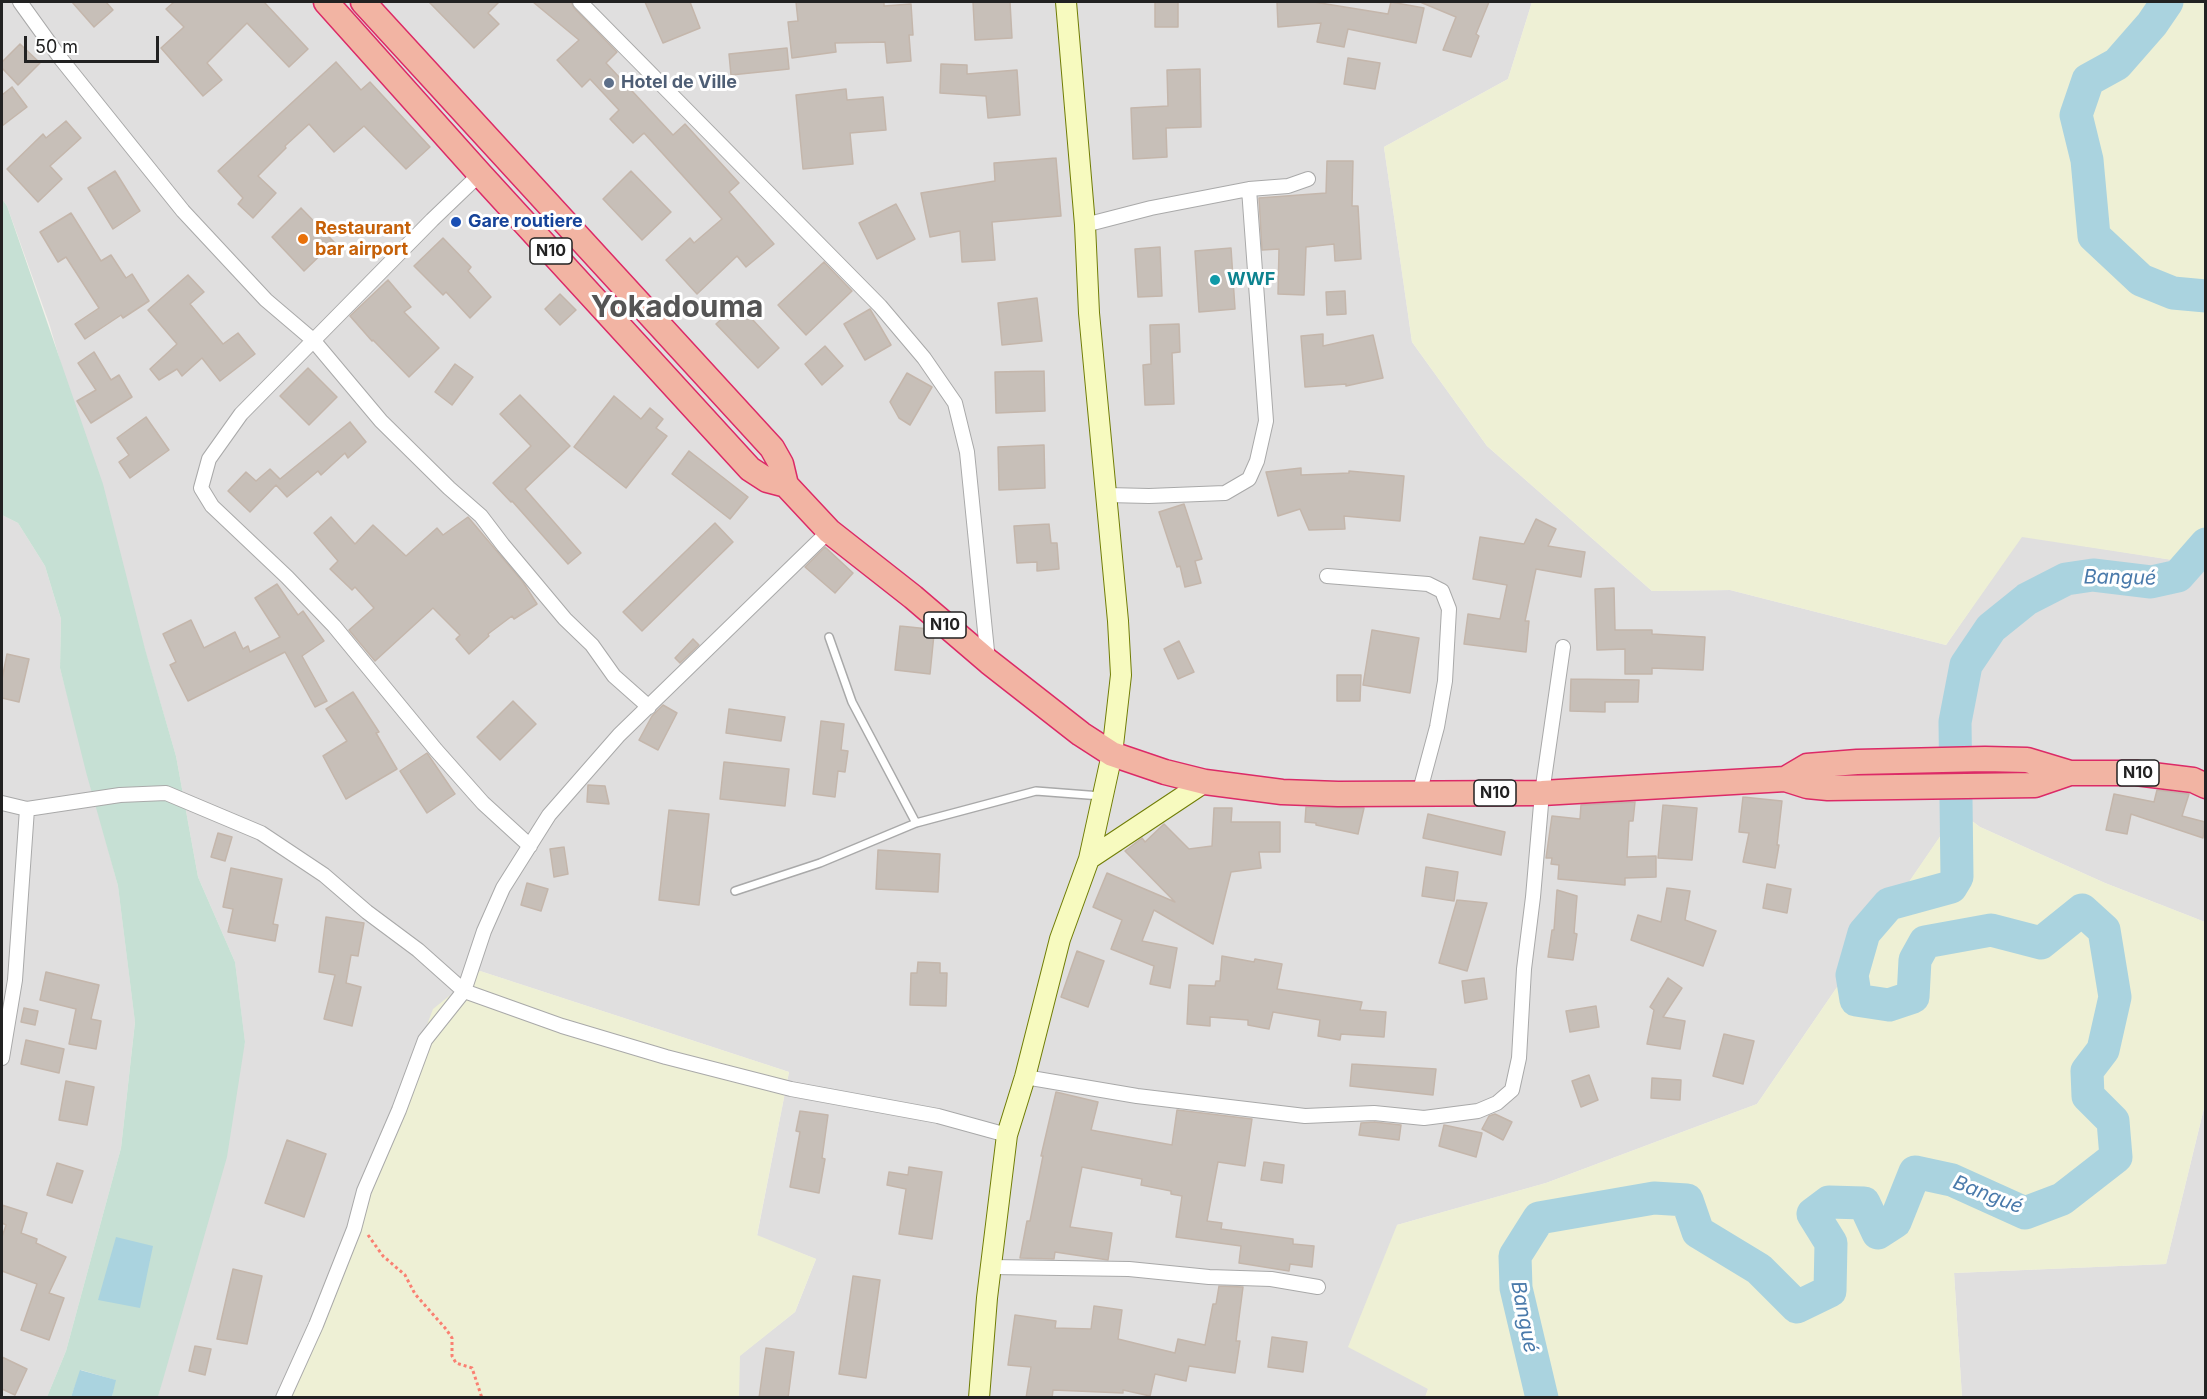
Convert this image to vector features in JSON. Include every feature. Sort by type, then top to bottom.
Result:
[{"type":"highway","name":"N10","points":[[326,2],[750,469],[767,480],[786,485]]},
{"type":"highway","name":"N10","points":[[363,2],[772,448],[781,464],[786,485],[829,531],[913,597],[989,662],[1081,734],[1112,754],[1165,772],[1205,782],[1282,792],[1542,793],[1785,779],[1807,786],[1828,788],[1994,786],[2035,785],[2070,773]]},
{"type":"highway","name":"N10","points":[[1785,779],[1807,766],[1857,762],[1985,759],[2027,760],[2070,773],[2136,773],[2201,781]]},
{"type":"main road","points":[[979,1398],[991,1267],[1008,1135],[1060,939],[1089,859],[1112,754],[1121,675],[1107,495],[1089,314],[1085,225],[1066,2]]},
{"type":"main road","points":[[1089,859],[1205,782]]},
{"type":"street","points":[[20,2],[61,59],[183,210],[266,300],[313,340],[381,421],[481,516],[565,619],[591,645],[614,676],[649,707]]},
{"type":"street","points":[[580,2],[880,306],[924,358],[955,403],[968,452],[989,662]]},
{"type":"street","points":[[480,174],[241,414],[209,459],[201,488],[212,506],[334,626],[436,750],[483,803],[530,846]]},
{"type":"street","points":[[1085,225],[1151,208],[1249,189],[1288,186],[1308,179]]},
{"type":"street","points":[[1107,495],[1225,493],[1249,480],[1257,461],[1266,421],[1249,189]]},
{"type":"street","points":[[283,1398],[316,1325],[354,1229],[364,1191],[399,1110],[425,1040],[464,991],[484,931],[503,888],[549,815],[585,772],[619,735],[829,531]]},
{"type":"street","points":[[1327,576],[1428,584],[1442,591],[1449,609],[1445,681],[1437,727],[1419,794]]},
{"type":"street","points":[[1025,1077],[1137,1096],[1305,1116],[1374,1113],[1424,1118],[1478,1111],[1497,1103],[1512,1089],[1519,1058],[1524,969],[1542,793],[1563,647]]},
{"type":"street","points":[[2,802],[27,809],[120,795],[166,793],[261,832],[324,875],[367,912],[418,950],[464,991],[562,1026],[666,1057],[791,1089],[938,1116],[1008,1135]]},
{"type":"street","points":[[2,1058],[15,980],[27,809]]},
{"type":"street","points":[[991,1267],[1129,1269],[1209,1277],[1271,1279],[1318,1287]]},
{"type":"lane","points":[[829,637],[852,702],[916,823]]},
{"type":"lane","points":[[735,891],[820,863],[916,823],[1036,791],[1103,796]]},
{"type":"path","points":[[354,1229],[368,1236],[382,1256],[405,1275],[415,1294],[452,1338],[452,1356],[456,1363],[472,1368],[482,1398]]},
{"type":"shaded area","points":[[2,2],[1532,2],[1508,79],[1384,147],[1412,342],[1487,446],[1652,591],[1730,590],[1946,645],[2021,536],[2205,565],[2205,922],[2105,883],[1980,827],[1958,811],[1757,1104],[1546,1183],[1397,1225],[1428,1389],[1425,1398],[739,1397],[739,1356],[795,1312],[816,1259],[757,1236],[789,1072],[480,971],[286,1397],[158,1397],[245,1042],[235,962],[198,877],[176,756],[49,323],[7,206],[2,199]]},
{"type":"shaded area","points":[[2,515],[18,523],[45,566],[61,619],[60,668],[118,886],[135,1022],[121,1148],[66,1351],[47,1397],[2,1397]]},
{"type":"shaded area","points":[[2205,1104],[2205,1397],[1962,1397],[1954,1273],[2166,1264]]},
{"type":"green space","points":[[1532,2],[2205,2],[2205,565],[2022,537],[1946,645],[1730,590],[1652,591],[1487,446],[1412,342],[1384,147],[1508,79]]},
{"type":"green space","points":[[2,199],[7,206],[103,484],[145,649],[176,756],[198,877],[235,962],[245,1042],[227,1157],[158,1397],[112,1397],[115,1380],[81,1370],[71,1397],[47,1397],[66,1351],[121,1148],[135,1022],[118,886],[60,668],[61,619],[45,566],[18,523],[2,515]]},
{"type":"green space","points":[[1958,810],[1980,827],[2105,883],[2205,922],[2205,1104],[2166,1264],[1954,1273],[1962,1397],[1425,1397],[1428,1389],[1348,1347],[1397,1225],[1546,1183],[1757,1104]]},
{"type":"green space","points":[[480,971],[789,1072],[757,1235],[816,1259],[795,1312],[740,1356],[739,1397],[286,1398],[433,1009]]},
{"type":"water","points":[[116,1237],[153,1246],[140,1308],[98,1300]]},
{"type":"water","points":[[80,1370],[116,1380],[112,1397],[71,1397]]},
{"type":"building","points":[[72,2],[106,2],[113,10],[94,27]]},
{"type":"building","points":[[174,2],[264,2],[308,49],[289,67],[247,23],[207,63],[222,80],[203,96],[161,48],[184,27],[166,9]]},
{"type":"building","points":[[429,2],[499,2],[488,13],[499,24],[474,48]]},
{"type":"building","points":[[533,2],[571,2],[574,8],[617,52],[606,63],[673,135],[685,124],[739,183],[729,192],[774,244],[746,267],[737,256],[697,294],[666,260],[690,238],[694,243],[722,219],[644,133],[633,143],[610,119],[619,110],[590,79],[582,87],[557,60],[579,40]]},
{"type":"building","points":[[645,2],[690,2],[700,28],[663,43]]},
{"type":"building","points":[[796,2],[884,2],[884,6],[911,4],[913,35],[909,35],[911,61],[887,63],[885,42],[835,43],[836,52],[792,58],[788,22],[798,21]]},
{"type":"building","points":[[973,2],[1010,2],[1012,38],[975,40]]},
{"type":"building","points":[[1155,2],[1178,2],[1178,27],[1155,27]]},
{"type":"building","points":[[1277,2],[1314,2],[1388,14],[1391,2],[1424,8],[1416,43],[1348,29],[1344,47],[1317,42],[1321,23],[1278,27]]},
{"type":"building","points":[[1420,2],[1489,2],[1476,34],[1479,36],[1471,57],[1443,50],[1456,17]]},
{"type":"building","points":[[20,44],[40,63],[18,85],[2,68],[2,62]]},
{"type":"building","points":[[787,48],[789,69],[731,75],[729,54]]},
{"type":"building","points":[[1348,58],[1380,63],[1375,89],[1344,84]]},
{"type":"building","points":[[336,62],[361,90],[370,82],[430,147],[406,169],[364,126],[334,152],[309,124],[258,176],[276,193],[253,218],[238,204],[243,198],[218,171]]},
{"type":"building","points":[[941,64],[967,65],[967,74],[1017,70],[1020,115],[988,118],[986,96],[940,93]]},
{"type":"building","points":[[1200,69],[1201,127],[1166,128],[1167,157],[1133,159],[1131,108],[1168,106],[1167,70]]},
{"type":"building","points":[[12,87],[27,107],[2,126],[2,95]]},
{"type":"building","points":[[846,89],[847,100],[883,97],[886,130],[850,133],[853,164],[803,169],[796,95]]},
{"type":"building","points":[[66,121],[81,138],[50,166],[62,179],[38,202],[7,169],[43,134],[46,138]]},
{"type":"building","points":[[1056,158],[1061,216],[992,222],[995,260],[962,262],[960,231],[930,237],[921,193],[995,181],[994,163]]},
{"type":"building","points":[[1327,161],[1353,161],[1352,206],[1358,206],[1361,259],[1335,261],[1334,244],[1306,247],[1304,295],[1278,294],[1279,249],[1262,250],[1259,198],[1326,193]]},
{"type":"building","points":[[115,171],[140,211],[113,229],[88,188]]},
{"type":"building","points":[[631,171],[671,212],[642,240],[603,199]]},
{"type":"building","points":[[896,204],[915,239],[877,259],[859,223]]},
{"type":"building","name":"Restaurant bar airport","points":[[301,208],[334,242],[304,271],[272,237]]},
{"type":"building","points":[[71,213],[101,261],[111,255],[126,278],[132,274],[149,301],[123,318],[121,315],[85,339],[75,324],[99,308],[66,257],[58,262],[40,232]]},
{"type":"building","points":[[443,238],[471,267],[468,271],[491,297],[470,318],[446,292],[443,295],[414,266]]},
{"type":"building","points":[[1160,247],[1162,296],[1138,297],[1135,249]]},
{"type":"building","name":"WWF","points":[[1231,248],[1235,309],[1199,312],[1195,251]]},
{"type":"building","points":[[824,262],[852,291],[806,335],[778,305]]},
{"type":"building","points":[[188,275],[204,292],[190,304],[223,344],[238,333],[255,354],[220,381],[202,358],[182,376],[177,369],[159,380],[150,369],[177,344],[148,310]]},
{"type":"building","points":[[388,280],[411,307],[404,312],[439,348],[409,377],[350,316]]},
{"type":"building","points":[[1345,291],[1346,314],[1327,315],[1326,292]]},
{"type":"building","points":[[560,294],[576,310],[560,325],[545,309]]},
{"type":"building","points":[[1037,298],[1042,341],[1002,345],[998,303]]},
{"type":"building","points":[[738,304],[779,348],[758,368],[716,324]]},
{"type":"building","points":[[870,309],[891,345],[865,360],[844,324]]},
{"type":"building","points":[[1179,324],[1180,352],[1172,353],[1174,404],[1145,405],[1143,365],[1151,364],[1150,325]]},
{"type":"building","points":[[1323,334],[1323,346],[1373,335],[1383,378],[1346,386],[1346,384],[1305,387],[1301,336]]},
{"type":"building","points":[[825,346],[843,366],[822,385],[805,364]]},
{"type":"building","points":[[94,352],[111,380],[119,375],[132,397],[91,423],[77,401],[96,390],[78,363]]},
{"type":"building","points":[[455,364],[473,377],[452,405],[435,392]]},
{"type":"building","points":[[308,368],[337,397],[309,425],[280,396]]},
{"type":"building","points":[[1044,371],[1045,411],[996,413],[995,372]]},
{"type":"building","points":[[907,373],[932,387],[910,425],[899,418],[890,402]]},
{"type":"building","points":[[520,395],[570,446],[525,489],[581,553],[568,564],[493,483],[531,446],[500,414]]},
{"type":"building","points":[[614,396],[641,419],[650,408],[663,419],[656,428],[667,436],[626,488],[574,447]]},
{"type":"building","points":[[146,417],[169,450],[130,478],[119,462],[129,455],[117,438]]},
{"type":"building","points":[[350,422],[366,442],[348,458],[345,453],[321,475],[318,471],[287,497],[276,485],[250,512],[228,491],[246,472],[256,481],[270,469],[280,479]]},
{"type":"building","points":[[1044,445],[1045,488],[999,490],[998,447]]},
{"type":"building","points":[[689,451],[748,497],[730,519],[672,474]]},
{"type":"building","points":[[1301,468],[1301,475],[1349,473],[1349,471],[1404,476],[1400,521],[1344,516],[1345,529],[1309,530],[1300,509],[1278,516],[1266,472]]},
{"type":"building","points":[[1184,504],[1202,559],[1195,561],[1201,583],[1185,587],[1180,566],[1177,567],[1159,512]]},
{"type":"building","points":[[331,517],[355,544],[373,525],[406,556],[437,528],[443,535],[468,517],[523,582],[537,604],[514,619],[512,616],[488,634],[489,636],[469,654],[456,639],[460,635],[433,608],[375,661],[349,630],[374,608],[355,587],[352,590],[330,569],[338,561],[314,533]]},
{"type":"building","points":[[1536,519],[1556,529],[1548,546],[1585,552],[1581,577],[1536,569],[1525,621],[1529,621],[1526,652],[1464,644],[1468,614],[1500,619],[1507,585],[1473,579],[1480,537],[1524,544]]},
{"type":"building","points":[[715,523],[733,542],[642,631],[623,612]]},
{"type":"building","points":[[1049,524],[1051,543],[1057,543],[1059,569],[1037,571],[1037,562],[1017,563],[1014,526]]},
{"type":"building","points":[[825,547],[853,573],[835,593],[805,567]]},
{"type":"building","points":[[277,584],[298,615],[303,611],[324,641],[302,656],[327,701],[315,707],[285,652],[188,701],[170,665],[176,662],[163,634],[191,620],[204,648],[235,632],[243,649],[248,646],[250,652],[280,637],[255,598]]},
{"type":"building","points":[[1614,588],[1615,630],[1652,630],[1652,634],[1705,637],[1703,670],[1652,668],[1652,674],[1625,674],[1625,649],[1597,650],[1595,589]]},
{"type":"building","points":[[900,626],[929,629],[934,634],[930,674],[895,670]]},
{"type":"building","points":[[1372,630],[1419,638],[1410,693],[1363,685]]},
{"type":"building","points":[[693,639],[699,645],[680,663],[675,658]]},
{"type":"building","points":[[1179,641],[1194,672],[1178,679],[1164,649]]},
{"type":"building","points":[[7,654],[29,659],[19,702],[2,698],[2,679]]},
{"type":"building","points":[[1337,675],[1361,675],[1360,701],[1337,701]]},
{"type":"building","points":[[1571,679],[1639,680],[1638,702],[1605,702],[1605,712],[1570,711]]},
{"type":"building","points":[[353,692],[379,732],[376,733],[397,769],[346,799],[323,756],[347,741],[326,709]]},
{"type":"building","points":[[513,701],[536,724],[500,760],[477,737]]},
{"type":"building","points":[[663,705],[677,713],[658,750],[639,740],[652,716]]},
{"type":"building","points":[[729,709],[785,717],[781,741],[726,733]]},
{"type":"building","points":[[821,721],[844,724],[841,750],[848,751],[845,772],[838,771],[835,797],[813,794]]},
{"type":"building","points":[[427,753],[455,794],[427,813],[400,771]]},
{"type":"building","points":[[724,762],[789,769],[785,806],[720,799]]},
{"type":"building","points":[[588,785],[605,786],[609,804],[587,802]]},
{"type":"building","points":[[2157,790],[2189,794],[2182,816],[2205,822],[2203,838],[2131,814],[2127,834],[2106,830],[2114,794],[2154,802]]},
{"type":"building","points":[[1743,797],[1782,801],[1775,868],[1743,862],[1749,833],[1739,832]]},
{"type":"building","points":[[1635,802],[1633,821],[1629,821],[1627,857],[1656,856],[1656,877],[1625,878],[1625,885],[1558,879],[1559,865],[1551,864],[1552,858],[1546,858],[1552,816],[1580,819],[1581,805]]},
{"type":"building","points":[[1663,805],[1697,808],[1692,860],[1658,858]]},
{"type":"building","points":[[1306,807],[1364,808],[1358,834],[1305,822]]},
{"type":"building","points":[[1214,808],[1232,808],[1231,822],[1280,822],[1280,852],[1259,852],[1261,868],[1231,872],[1213,944],[1154,910],[1142,941],[1177,948],[1170,988],[1150,984],[1154,966],[1111,949],[1122,920],[1093,907],[1107,873],[1175,902],[1125,851],[1142,838],[1145,842],[1164,824],[1189,849],[1212,846]]},
{"type":"building","points":[[669,810],[709,814],[699,905],[659,900]]},
{"type":"building","points":[[1428,814],[1505,832],[1501,855],[1423,838]]},
{"type":"building","points":[[218,833],[232,837],[225,861],[211,857]]},
{"type":"building","points":[[564,847],[568,874],[554,877],[550,849]]},
{"type":"building","points":[[878,850],[940,854],[938,892],[876,889]]},
{"type":"building","points":[[1426,867],[1458,872],[1454,901],[1422,896]]},
{"type":"building","points":[[231,868],[282,879],[273,924],[278,925],[275,941],[228,932],[233,909],[223,907]]},
{"type":"building","points":[[527,883],[548,889],[541,911],[521,905]]},
{"type":"building","points":[[1767,884],[1791,889],[1787,913],[1763,908]]},
{"type":"building","points":[[1667,888],[1690,891],[1685,920],[1716,931],[1703,966],[1631,940],[1638,915],[1661,922]]},
{"type":"building","points":[[1557,890],[1577,896],[1574,933],[1577,934],[1573,960],[1548,957],[1552,930],[1554,930]]},
{"type":"building","points":[[1457,900],[1487,903],[1467,971],[1439,963]]},
{"type":"building","points":[[326,917],[364,923],[358,956],[351,955],[346,983],[361,987],[352,1026],[324,1019],[335,975],[319,972]]},
{"type":"building","points":[[1077,951],[1104,961],[1088,1007],[1061,997]]},
{"type":"building","points":[[1222,956],[1282,964],[1277,989],[1362,1002],[1360,1010],[1386,1012],[1384,1037],[1341,1034],[1340,1040],[1318,1036],[1320,1020],[1273,1012],[1269,1029],[1248,1025],[1248,1020],[1210,1017],[1210,1026],[1187,1024],[1189,985],[1215,986],[1216,981],[1220,981]]},
{"type":"building","points":[[918,962],[940,963],[940,973],[947,973],[946,1006],[910,1005],[911,973],[917,973]]},
{"type":"building","points":[[46,972],[99,985],[91,1019],[101,1021],[96,1049],[69,1044],[76,1009],[40,1000]]},
{"type":"building","points":[[1484,978],[1487,999],[1465,1003],[1462,981]]},
{"type":"building","points":[[1668,978],[1682,988],[1663,1017],[1685,1021],[1680,1049],[1647,1044],[1654,1010],[1650,1007]]},
{"type":"building","points":[[1596,1006],[1599,1027],[1570,1032],[1566,1011]]},
{"type":"building","points":[[24,1008],[38,1011],[35,1025],[21,1022]]},
{"type":"building","points":[[1724,1034],[1754,1041],[1743,1084],[1713,1076]]},
{"type":"building","points":[[26,1040],[64,1049],[59,1073],[21,1064]]},
{"type":"building","points":[[1352,1064],[1436,1069],[1433,1095],[1350,1086]]},
{"type":"building","points":[[1589,1075],[1598,1100],[1581,1107],[1572,1081]]},
{"type":"building","points":[[1652,1078],[1681,1080],[1680,1100],[1651,1098]]},
{"type":"building","points":[[66,1081],[94,1087],[87,1125],[59,1120]]},
{"type":"building","points":[[1056,1092],[1098,1102],[1091,1130],[1172,1145],[1177,1110],[1252,1119],[1245,1166],[1218,1162],[1207,1221],[1222,1223],[1221,1229],[1293,1239],[1293,1244],[1314,1246],[1312,1267],[1290,1264],[1289,1271],[1239,1263],[1241,1246],[1176,1237],[1182,1196],[1171,1194],[1171,1191],[1141,1185],[1142,1179],[1082,1167],[1070,1227],[1112,1233],[1108,1260],[1055,1252],[1054,1259],[1020,1258],[1027,1221],[1030,1221],[1043,1156],[1041,1156]]},
{"type":"building","points":[[800,1111],[828,1115],[822,1158],[825,1159],[819,1193],[790,1187],[800,1132],[796,1131]]},
{"type":"building","points":[[1495,1114],[1512,1122],[1503,1140],[1482,1129],[1489,1116]]},
{"type":"building","points":[[1361,1123],[1401,1125],[1399,1140],[1359,1135]]},
{"type":"building","points":[[1444,1125],[1482,1133],[1476,1157],[1439,1146]]},
{"type":"building","points":[[287,1140],[326,1154],[304,1217],[265,1203]]},
{"type":"building","points":[[1264,1162],[1284,1165],[1282,1183],[1261,1180]]},
{"type":"building","points":[[57,1163],[83,1171],[72,1203],[47,1195]]},
{"type":"building","points":[[909,1167],[942,1172],[932,1239],[899,1234],[906,1189],[887,1185],[889,1172],[908,1175]]},
{"type":"building","points":[[2,1205],[27,1213],[21,1233],[37,1239],[36,1243],[66,1257],[49,1293],[64,1298],[49,1340],[21,1330],[37,1284],[2,1271],[2,1237],[6,1225],[2,1223]]},
{"type":"building","points":[[233,1269],[262,1276],[247,1344],[217,1339]]},
{"type":"building","points":[[853,1276],[880,1280],[866,1378],[839,1374]]},
{"type":"building","points":[[1219,1286],[1243,1287],[1236,1341],[1240,1341],[1235,1373],[1189,1366],[1186,1381],[1155,1374],[1150,1396],[1123,1390],[1123,1393],[1053,1390],[1052,1398],[1026,1398],[1031,1367],[1008,1365],[1015,1315],[1056,1321],[1055,1328],[1091,1329],[1094,1306],[1122,1310],[1118,1339],[1175,1353],[1178,1339],[1205,1345]]},
{"type":"building","points":[[1272,1337],[1307,1342],[1303,1372],[1268,1367]]},
{"type":"building","points":[[195,1346],[211,1349],[205,1375],[189,1371]]},
{"type":"building","points":[[766,1348],[794,1352],[788,1398],[759,1398]]},
{"type":"building","points":[[2,1357],[27,1369],[15,1395],[2,1389]]},
{"type":"waterway","name":"Bangué","points":[[2167,2],[2152,24],[2117,64],[2088,80],[2076,115],[2087,160],[2094,236],[2141,280],[2173,293],[2206,296]]},
{"type":"waterway","name":"Bangué","points":[[1542,1398],[1516,1288],[1515,1256],[1539,1218],[1654,1198],[1687,1200],[1698,1232],[1759,1269],[1797,1307],[1830,1291],[1831,1243],[1813,1214],[1829,1202],[1864,1203],[1878,1233],[1895,1222],[1915,1172],[1952,1180],[2025,1213],[2062,1199],[2116,1157],[2113,1121],[2088,1096],[2087,1071],[2103,1050],[2115,997],[2104,930],[2082,910],[2041,943],[1991,930],[1925,942],[1915,960],[1913,997],[1889,1005],[1856,1000],[1852,975],[1864,933],[1889,904],[1951,887],[1957,877],[1955,722],[1966,665],[1991,628],[2027,599],[2066,579],[2093,575],[2151,582],[2178,576],[2206,544]]},
{"type":"place","name":"Hotel de Ville","points":[[609,83]]},
{"type":"place","name":"Gare routiere","points":[[456,222]]},
{"type":"place","name":"Restaurant bar airport","points":[[303,239]]},
{"type":"place","name":"WWF","points":[[1215,280]]},
{"type":"district","name":"Yokadouma","points":[[677,308]]}]
